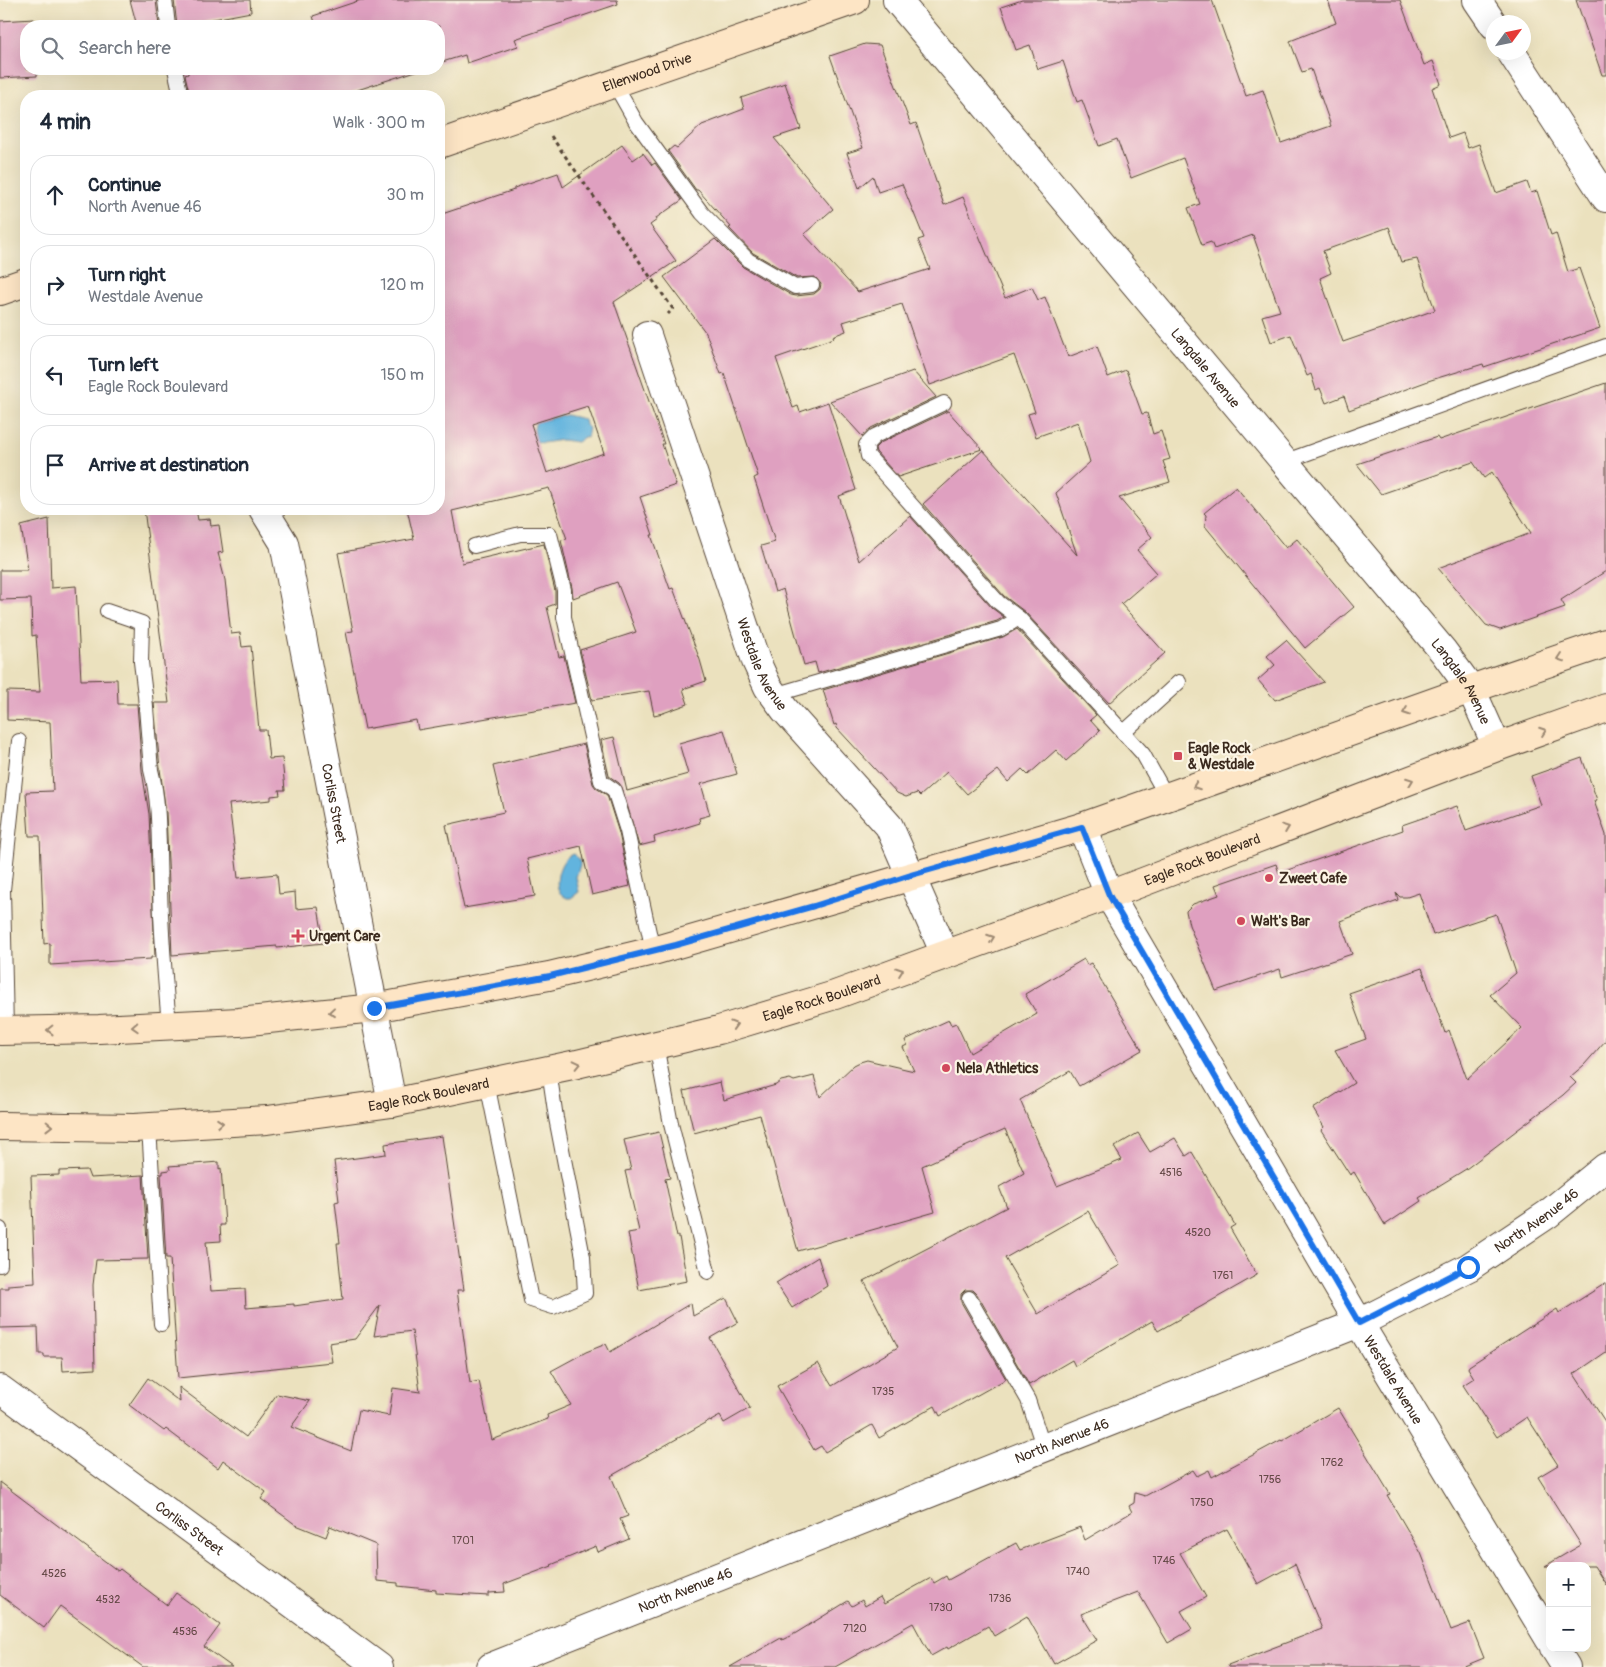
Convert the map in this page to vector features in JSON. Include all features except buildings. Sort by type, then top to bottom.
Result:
[{"type":"main road","name":"Ellenwood Drive","points":[[445,142],[855,0]]},
{"type":"main road","points":[[0,290],[20,284]]},
{"type":"main road","points":[[3,1031],[88,1030],[239,1022],[374,1008],[550,976],[653,951],[814,906],[911,875],[1082,827],[1470,689],[1606,643]]},
{"type":"main road","name":"Eagle Rock Boulevard","points":[[0,1126],[149,1127],[267,1120],[392,1102],[549,1070],[719,1030],[835,994],[1109,895],[1498,747],[1606,708]]},
{"type":"street","name":"Langdale Avenue","points":[[897,0],[1443,651],[1470,689],[1498,747]]},
{"type":"street","points":[[1477,0],[1487,15]]},
{"type":"street","points":[[1516,60],[1606,198]]},
{"type":"street","name":"Westdale Avenue","points":[[647,336],[756,661],[768,687],[889,826],[945,954]]},
{"type":"street","name":"Corliss Street","points":[[268,515],[284,543],[392,1102]]},
{"type":"street","name":"Westdale Avenue","points":[[1082,827],[1109,895],[1359,1323],[1546,1633]]},
{"type":"street","name":"North Avenue 46","points":[[492,1667],[1359,1323],[1468,1267],[1548,1214],[1606,1167]]},
{"type":"street","name":"Corliss Street","points":[[0,1389],[379,1667]]},
{"type":"street","points":[[1557,1652],[1566,1667]]},
{"type":"lane","points":[[164,0],[167,20]]},
{"type":"lane","points":[[176,75],[180,90]]},
{"type":"lane","points":[[614,83],[636,122],[702,214],[748,260],[794,287],[812,285]]},
{"type":"lane","points":[[1283,462],[1606,346]]},
{"type":"lane","points":[[944,402],[875,436],[866,445],[868,456],[998,602],[1019,618],[1143,754],[1167,797]]},
{"type":"lane","points":[[474,546],[520,534],[550,534],[564,590],[564,617],[601,781],[614,790],[627,831],[653,951]]},
{"type":"lane","points":[[107,611],[142,623],[141,662],[157,813],[161,921],[168,1025]]},
{"type":"lane","points":[[774,695],[1001,629],[1019,618]]},
{"type":"lane","points":[[1124,733],[1179,682]]},
{"type":"lane","points":[[3,1031],[2,890],[19,741]]},
{"type":"lane","points":[[656,1045],[671,1124],[708,1272]]},
{"type":"lane","points":[[487,1083],[531,1300],[553,1307],[585,1293],[583,1257],[556,1118],[549,1070]]},
{"type":"lane","points":[[149,1127],[161,1324]]},
{"type":"lane","points":[[0,1229],[0,1265]]},
{"type":"lane","points":[[969,1298],[1028,1400],[1044,1449]]},
{"type":"path","points":[[534,111],[673,309],[647,336]]},
{"type":"water","points":[[566,415],[584,419],[585,425],[589,428],[587,438],[584,437],[577,442],[562,440],[542,443],[536,441],[534,428],[536,422]]},
{"type":"water","points":[[573,854],[580,860],[576,877],[579,892],[571,898],[567,898],[559,891],[557,879],[562,863]]},
{"type":"place","name":"Eagle Rock & Westdale","points":[[1178,756]]},
{"type":"place","name":"Zweet Cafe","points":[[1269,878]]},
{"type":"place","name":"Walt's Bar","points":[[1241,921]]},
{"type":"place","name":"Urgent Care","points":[[298,936]]},
{"type":"place","name":"Nela Athletics","points":[[946,1068]]},
{"type":"route","points":[[374,1008],[550,976],[676,945],[814,906],[911,875],[1082,827],[1109,895],[1359,1323],[1468,1267]]}]
